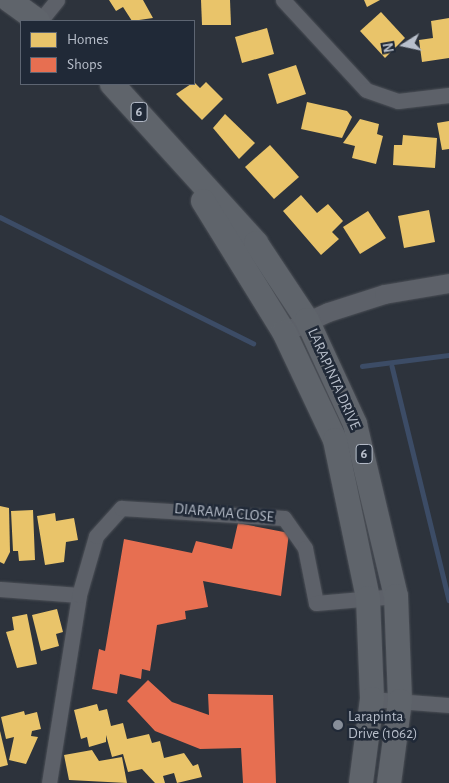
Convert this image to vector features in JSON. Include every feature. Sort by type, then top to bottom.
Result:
[{"type":"main road","points":[[9,0],[38,20]]},
{"type":"main road","name":"LARAPINTA DRIVE","points":[[113,85],[256,242],[307,320],[355,424],[396,596],[400,701],[389,783]]},
{"type":"main road","name":"LARAPINTA DRIVE","points":[[166,141],[284,332],[335,440],[368,598],[372,699],[361,783]]},
{"type":"street","points":[[40,20],[57,0]]},
{"type":"street","points":[[283,0],[366,90],[404,101],[449,95]]},
{"type":"street","points":[[284,332],[307,320],[384,294],[449,283]]},
{"type":"street","name":"DIARAMA CLOSE","points":[[48,783],[79,595],[96,536],[121,508],[136,506],[284,518],[305,548],[316,603],[396,596]]},
{"type":"street","points":[[0,588],[79,595]]},
{"type":"street","points":[[372,699],[442,704]]},
{"type":"building: Homes","points":[[109,0],[143,0],[153,18],[131,20],[123,7],[116,11]]},
{"type":"building: Homes","points":[[201,0],[230,0],[231,25],[202,25]]},
{"type":"building: Homes","points":[[364,0],[380,0],[367,7]]},
{"type":"building: Homes","points":[[381,12],[405,38],[385,58],[360,31]]},
{"type":"building: Homes","points":[[449,18],[449,58],[422,62],[419,40],[433,38],[431,21]]},
{"type":"building: Homes","points":[[267,28],[274,54],[242,63],[235,37]]},
{"type":"building: Homes","points":[[296,65],[306,94],[277,104],[268,74]]},
{"type":"building: Homes","points":[[206,82],[223,99],[202,120],[176,94],[190,85],[195,85],[195,83],[200,88]]},
{"type":"building: Homes","points":[[307,102],[347,111],[352,117],[342,138],[301,129]]},
{"type":"building: Homes","points":[[225,114],[255,143],[239,159],[213,128]]},
{"type":"building: Homes","points":[[360,119],[379,124],[377,134],[383,136],[376,164],[352,158],[355,146],[343,143]]},
{"type":"building: Homes","points":[[449,121],[449,149],[442,150],[437,123]]},
{"type":"building: Homes","points":[[403,135],[437,138],[435,168],[393,165],[394,145],[402,145]]},
{"type":"building: Homes","points":[[270,145],[299,177],[274,199],[245,167]]},
{"type":"building: Homes","points":[[301,195],[317,213],[328,204],[343,221],[332,232],[339,239],[321,255],[283,211]]},
{"type":"building: Homes","points":[[429,210],[435,242],[404,248],[398,216]]},
{"type":"building: Homes","points":[[368,211],[386,238],[360,254],[343,227]]},
{"type":"building: Homes","points":[[0,506],[9,508],[10,552],[4,564],[0,562]]},
{"type":"building: Homes","points":[[33,510],[35,560],[19,561],[18,551],[13,551],[11,511]]},
{"type":"building: Homes","points":[[55,513],[56,521],[74,518],[78,540],[66,542],[64,562],[45,565],[37,516]]},
{"type":"building: Homes","points":[[57,609],[63,632],[56,634],[59,646],[41,651],[32,615]]},
{"type":"building: Homes","points":[[27,614],[37,664],[17,668],[6,632],[14,630],[12,617]]},
{"type":"building: Homes","points":[[97,704],[99,711],[107,709],[111,726],[123,723],[127,739],[149,734],[152,743],[160,741],[164,758],[184,753],[193,766],[198,764],[202,777],[177,783],[174,773],[163,776],[165,783],[155,783],[142,769],[128,772],[123,754],[112,757],[106,735],[106,742],[89,747],[87,737],[81,739],[74,710]]},
{"type":"building: Homes","points":[[24,711],[25,715],[37,712],[41,729],[32,731],[31,736],[38,737],[26,764],[9,760],[14,737],[6,739],[1,717]]},
{"type":"building: Homes","points":[[0,731],[8,765],[0,767]]},
{"type":"building: Homes","points":[[92,750],[99,761],[122,757],[127,783],[69,780],[64,755]]},
{"type":"building: Shops","points":[[238,523],[289,533],[281,596],[203,581],[208,607],[185,611],[186,619],[157,625],[150,671],[142,669],[141,679],[120,674],[117,694],[92,689],[99,649],[105,651],[124,539],[192,553],[196,541],[232,549]]},
{"type":"building: Shops","points":[[148,680],[172,702],[209,715],[208,694],[273,695],[276,783],[243,783],[241,748],[200,749],[155,731],[127,701]]},
{"type":"waterway","points":[[0,217],[253,343]]},
{"type":"waterway","points":[[362,366],[449,355]]},
{"type":"waterway","points":[[392,366],[449,600]]},
{"type":"place","name":"Larapinta Drive (1062)","points":[[338,725]]}]
